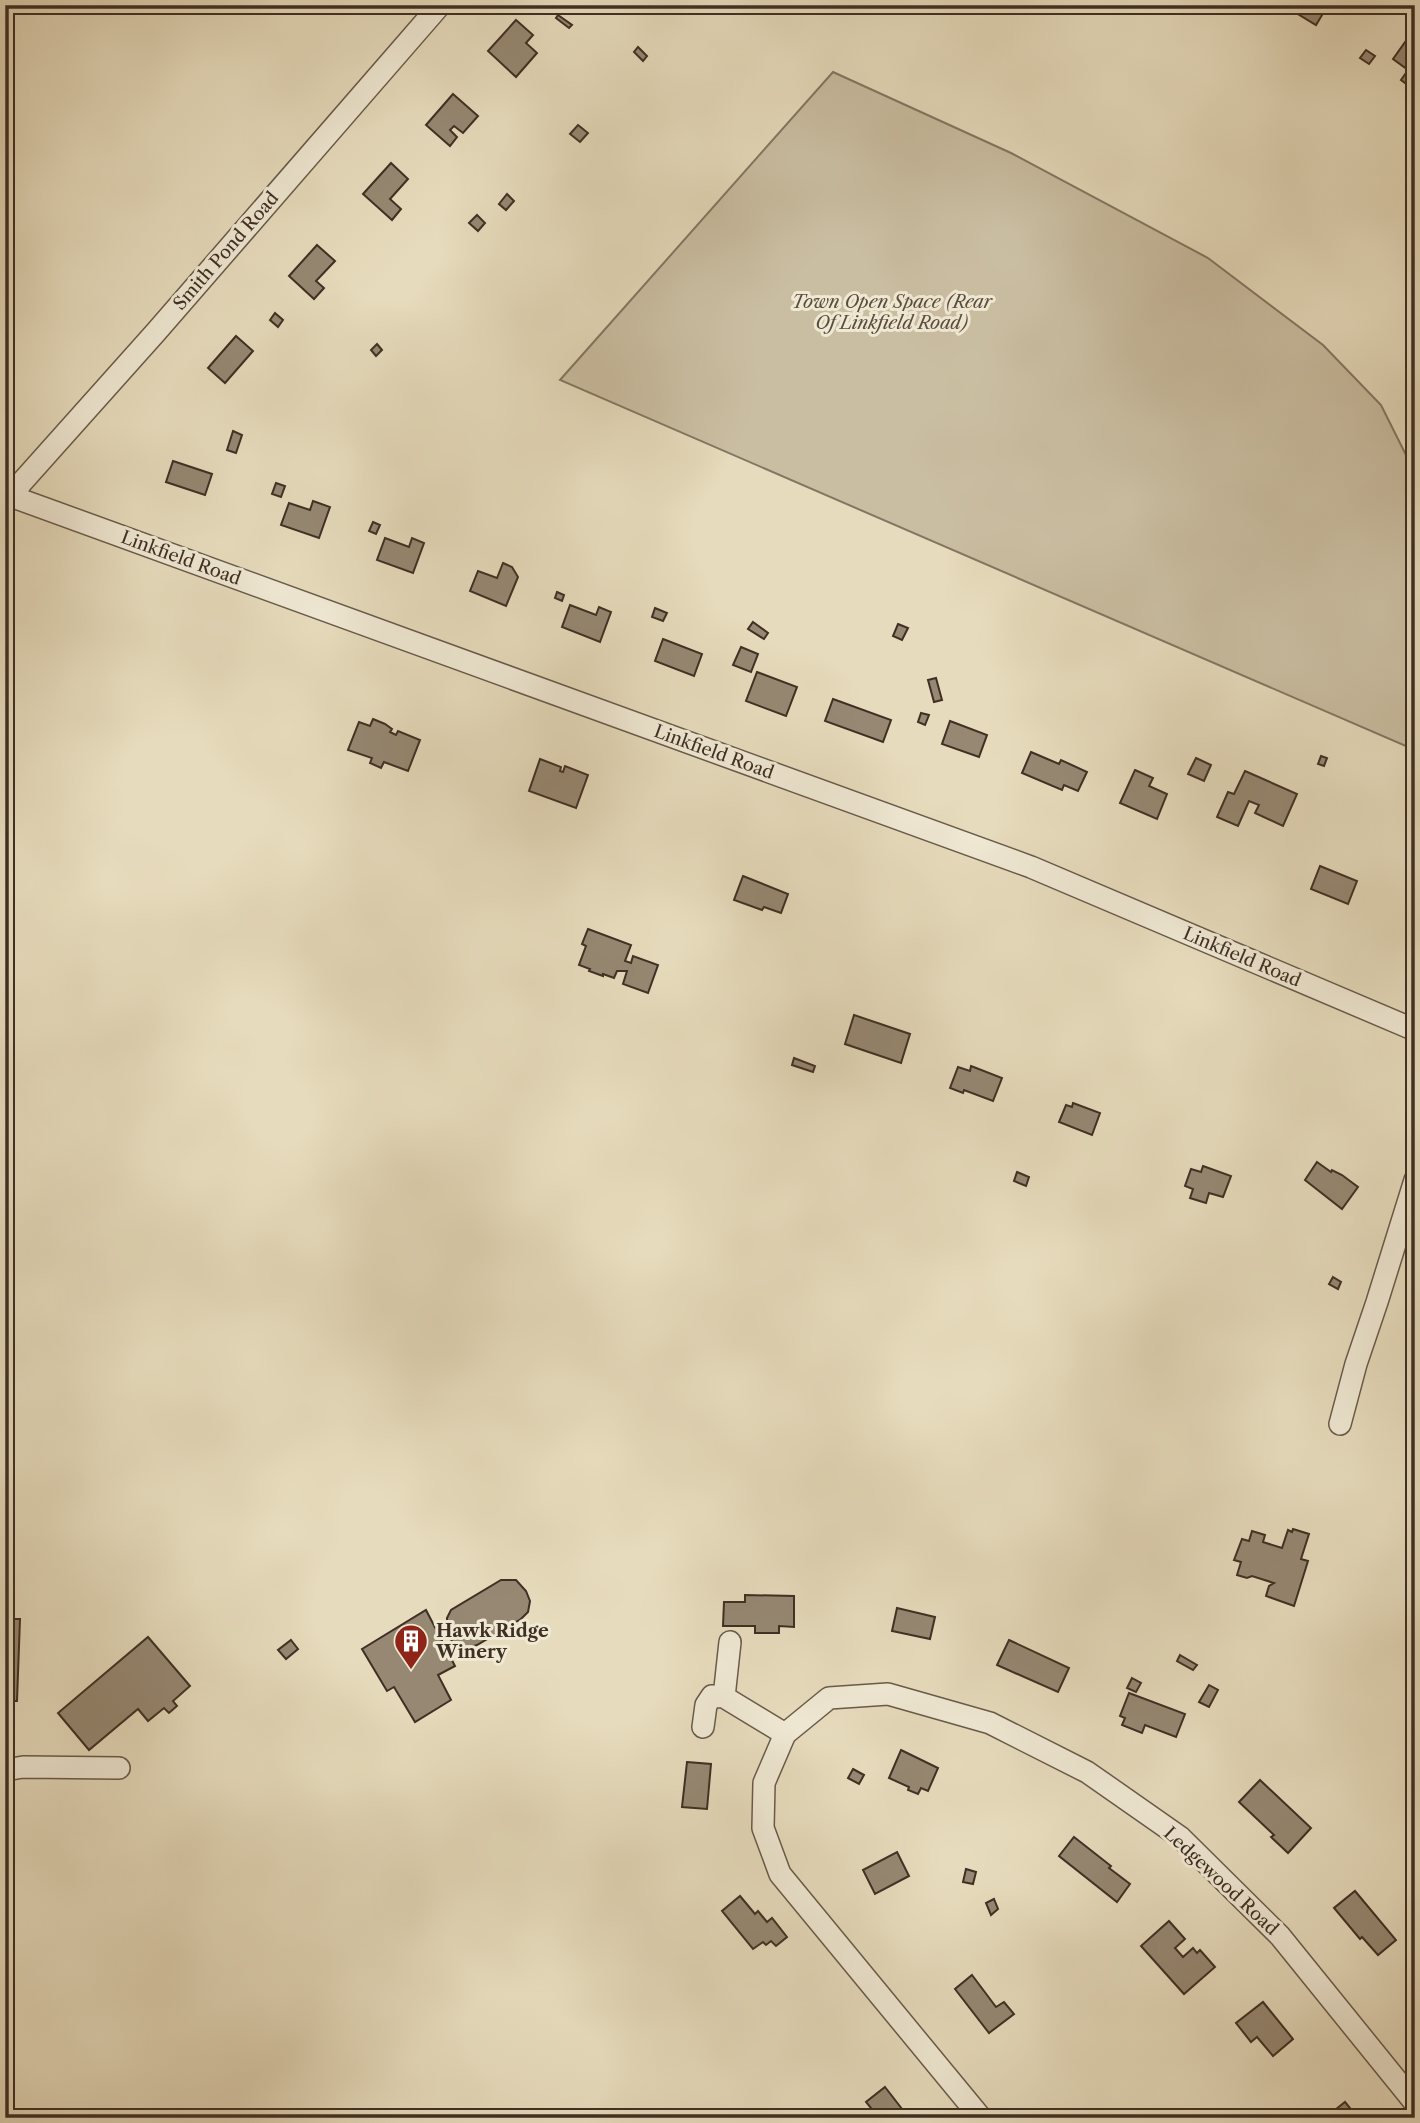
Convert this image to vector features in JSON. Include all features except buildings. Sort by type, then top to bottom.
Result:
[{"type":"street","name":"Smith Pond Road","points":[[8,495],[156,332],[440,5]]},
{"type":"street","name":"Linkfield Road","points":[[8,495],[1031,867],[1415,1030]]},
{"type":"street","points":[[1340,1424],[1356,1364],[1415,1180]]},
{"type":"street","points":[[724,1697],[730,1642]]},
{"type":"street","name":"Ledgewood Road","points":[[981,2118],[780,1874],[763,1828],[764,1783],[785,1734],[829,1698],[888,1694],[990,1723],[1087,1772],[1180,1837],[1280,1936],[1415,2103]]},
{"type":"street","points":[[703,1727],[706,1705],[712,1696],[724,1697],[785,1734]]},
{"type":"street","points":[[5,1770],[23,1767],[119,1768]]},
{"type":"green space","name":"Town Open Space (Rear Of Linkfield Road)","points":[[833,72],[1011,153],[1208,258],[1323,345],[1381,405],[1415,473],[1415,750],[560,380]]},
{"type":"place","name":"Hawk Ridge Winery","points":[[411,1671]]}]
